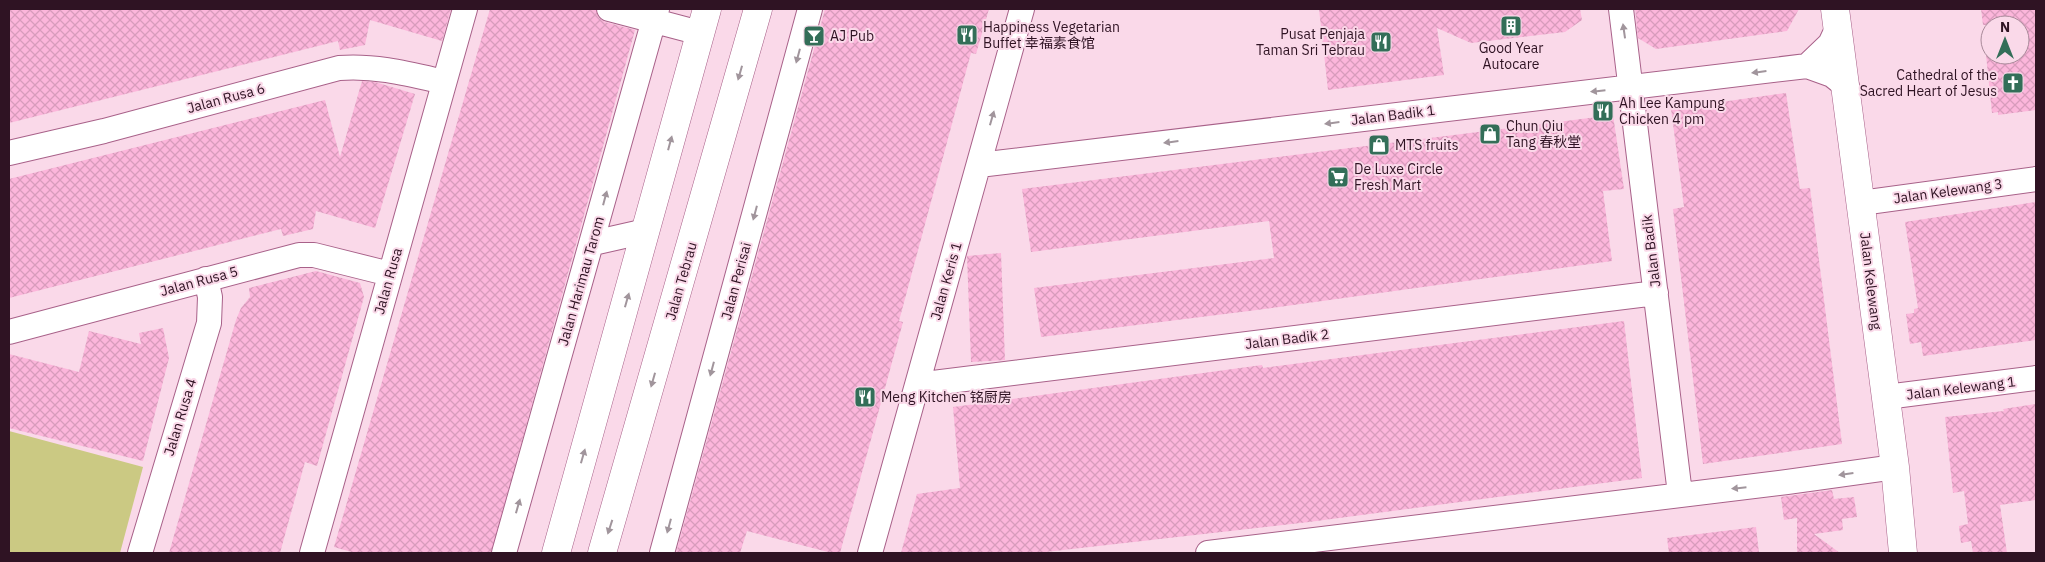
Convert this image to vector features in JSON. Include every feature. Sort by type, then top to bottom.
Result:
[{"type":"main road","name":"Jalan Tebrau","points":[[602,553],[758,9]]},
{"type":"main road","name":"Jalan Kelewang","points":[[1836,18],[1847,87],[1886,397],[1903,553]]},
{"type":"main road","points":[[556,553],[704,21]]},
{"type":"street","name":"Jalan Rusa","points":[[312,553],[465,9]]},
{"type":"street","points":[[609,9],[704,21]]},
{"type":"street","name":"Jalan Perisai","points":[[662,553],[810,9]]},
{"type":"street","name":"Jalan Keris 1","points":[[870,553],[1022,9]]},
{"type":"street","name":"Jalan Badik","points":[[1621,9],[1680,494]]},
{"type":"street","name":"Jalan Harimau Tarom","points":[[504,553],[593,243],[655,15]]},
{"type":"street","points":[[1808,66],[1830,44],[1836,18]]},
{"type":"street","name":"Jalan Rusa 6","points":[[9,153],[338,68],[360,66],[378,68],[444,82]]},
{"type":"street","name":"Jalan Badik 1","points":[[978,165],[1808,66],[1832,75],[1847,87]]},
{"type":"street","name":"Jalan Kelewang 3","points":[[1861,203],[2036,179]]},
{"type":"street","points":[[593,243],[646,231]]},
{"type":"street","name":"Jalan Rusa 5","points":[[9,332],[299,255],[314,255],[390,274]]},
{"type":"street","name":"Jalan Rusa 4","points":[[140,553],[209,322],[210,297],[206,279]]},
{"type":"street","name":"Jalan Badik 2","points":[[917,385],[1656,293]]},
{"type":"street","name":"Jalan Kelewang 1","points":[[1886,397],[2036,378]]},
{"type":"street","points":[[1208,553],[1787,482],[1894,467]]},
{"type":"shaded area","points":[[9,431],[143,467],[120,553],[9,553]]},
{"type":"building","points":[[9,9],[451,9],[442,41],[370,20],[365,45],[340,50],[338,41],[9,123]]},
{"type":"building","points":[[490,9],[596,9],[599,18],[605,22],[635,30],[491,553],[355,553],[334,547]]},
{"type":"building","points":[[825,9],[989,9],[976,54],[971,53],[899,321],[903,322],[840,553],[832,553],[747,531],[740,553],[676,553]]},
{"type":"building","name":"Pusat Penjaja Taman Sri Tebrau","points":[[1319,9],[1580,9],[1582,20],[1565,32],[1471,43],[1437,28],[1444,75],[1328,90]]},
{"type":"building","points":[[1635,9],[1799,9],[1787,31],[1656,49],[1638,38]]},
{"type":"building","name":"Cathedral of the Sacred Heart of Jesus","points":[[1981,9],[2036,9],[2036,110],[1998,115],[1998,112],[1992,113],[1987,65],[2030,65],[2030,15],[1982,15]]},
{"type":"building","points":[[362,81],[375,82],[415,94],[375,228],[316,211],[313,229],[283,236],[281,229],[9,298],[9,179],[325,100],[340,157]]},
{"type":"building","points":[[1786,93],[1800,189],[1810,188],[1842,444],[1703,464],[1673,209],[1684,207],[1671,109]]},
{"type":"building","points":[[1613,115],[1624,189],[1603,191],[1612,261],[1257,310],[1041,337],[1034,288],[1274,258],[1269,221],[1031,252],[1022,189]]},
{"type":"building","points":[[2036,202],[2036,340],[1923,356],[1921,342],[1910,344],[1906,314],[1914,313],[1914,309],[1918,308],[1905,222]]},
{"type":"building","points":[[1001,253],[1005,360],[971,362],[967,256]]},
{"type":"building","points":[[316,271],[360,283],[364,297],[317,466],[305,462],[280,553],[169,553],[236,320],[241,308],[250,297],[249,288]]},
{"type":"building","points":[[1624,321],[1642,478],[1309,522],[1037,553],[901,553],[917,494],[960,488],[953,407],[1262,365],[1263,368]]},
{"type":"building","points":[[163,328],[169,358],[143,461],[9,428],[9,354],[79,372],[89,331],[141,344],[139,333]]},
{"type":"building","points":[[2036,404],[2036,500],[2000,505],[2007,553],[1973,553],[1971,541],[1961,543],[1959,526],[1968,524],[1964,491],[1953,493],[1945,417],[2004,411],[2003,409]]},
{"type":"building","points":[[1832,490],[1834,499],[1854,497],[1857,517],[1842,519],[1843,530],[1814,534],[1840,553],[1797,553],[1797,518],[1784,520],[1781,497]]},
{"type":"building","points":[[1756,527],[1759,553],[1669,553],[1667,538]]},
{"type":"place","name":"Good Year Autocare","points":[[1511,26]]},
{"type":"place","name":"Happiness Vegetarian Buffet 幸福素食馆","points":[[967,35]]},
{"type":"place","name":"AJ Pub","points":[[814,36]]},
{"type":"place","name":"Pusat Penjaja Taman Sri Tebrau","points":[[1381,42]]},
{"type":"place","name":"Cathedral of the Sacred Heart of Jesus","points":[[2013,83]]},
{"type":"place","name":"Ah Lee Kampung Chicken 4 pm","points":[[1603,111]]},
{"type":"place","name":"Chun Qiu Tang 春秋堂","points":[[1490,134]]},
{"type":"place","name":"MTS fruits","points":[[1379,145]]},
{"type":"place","name":"De Luxe Circle Fresh Mart","points":[[1338,177]]},
{"type":"place","name":"Meng Kitchen 铭厨房","points":[[865,397]]}]
